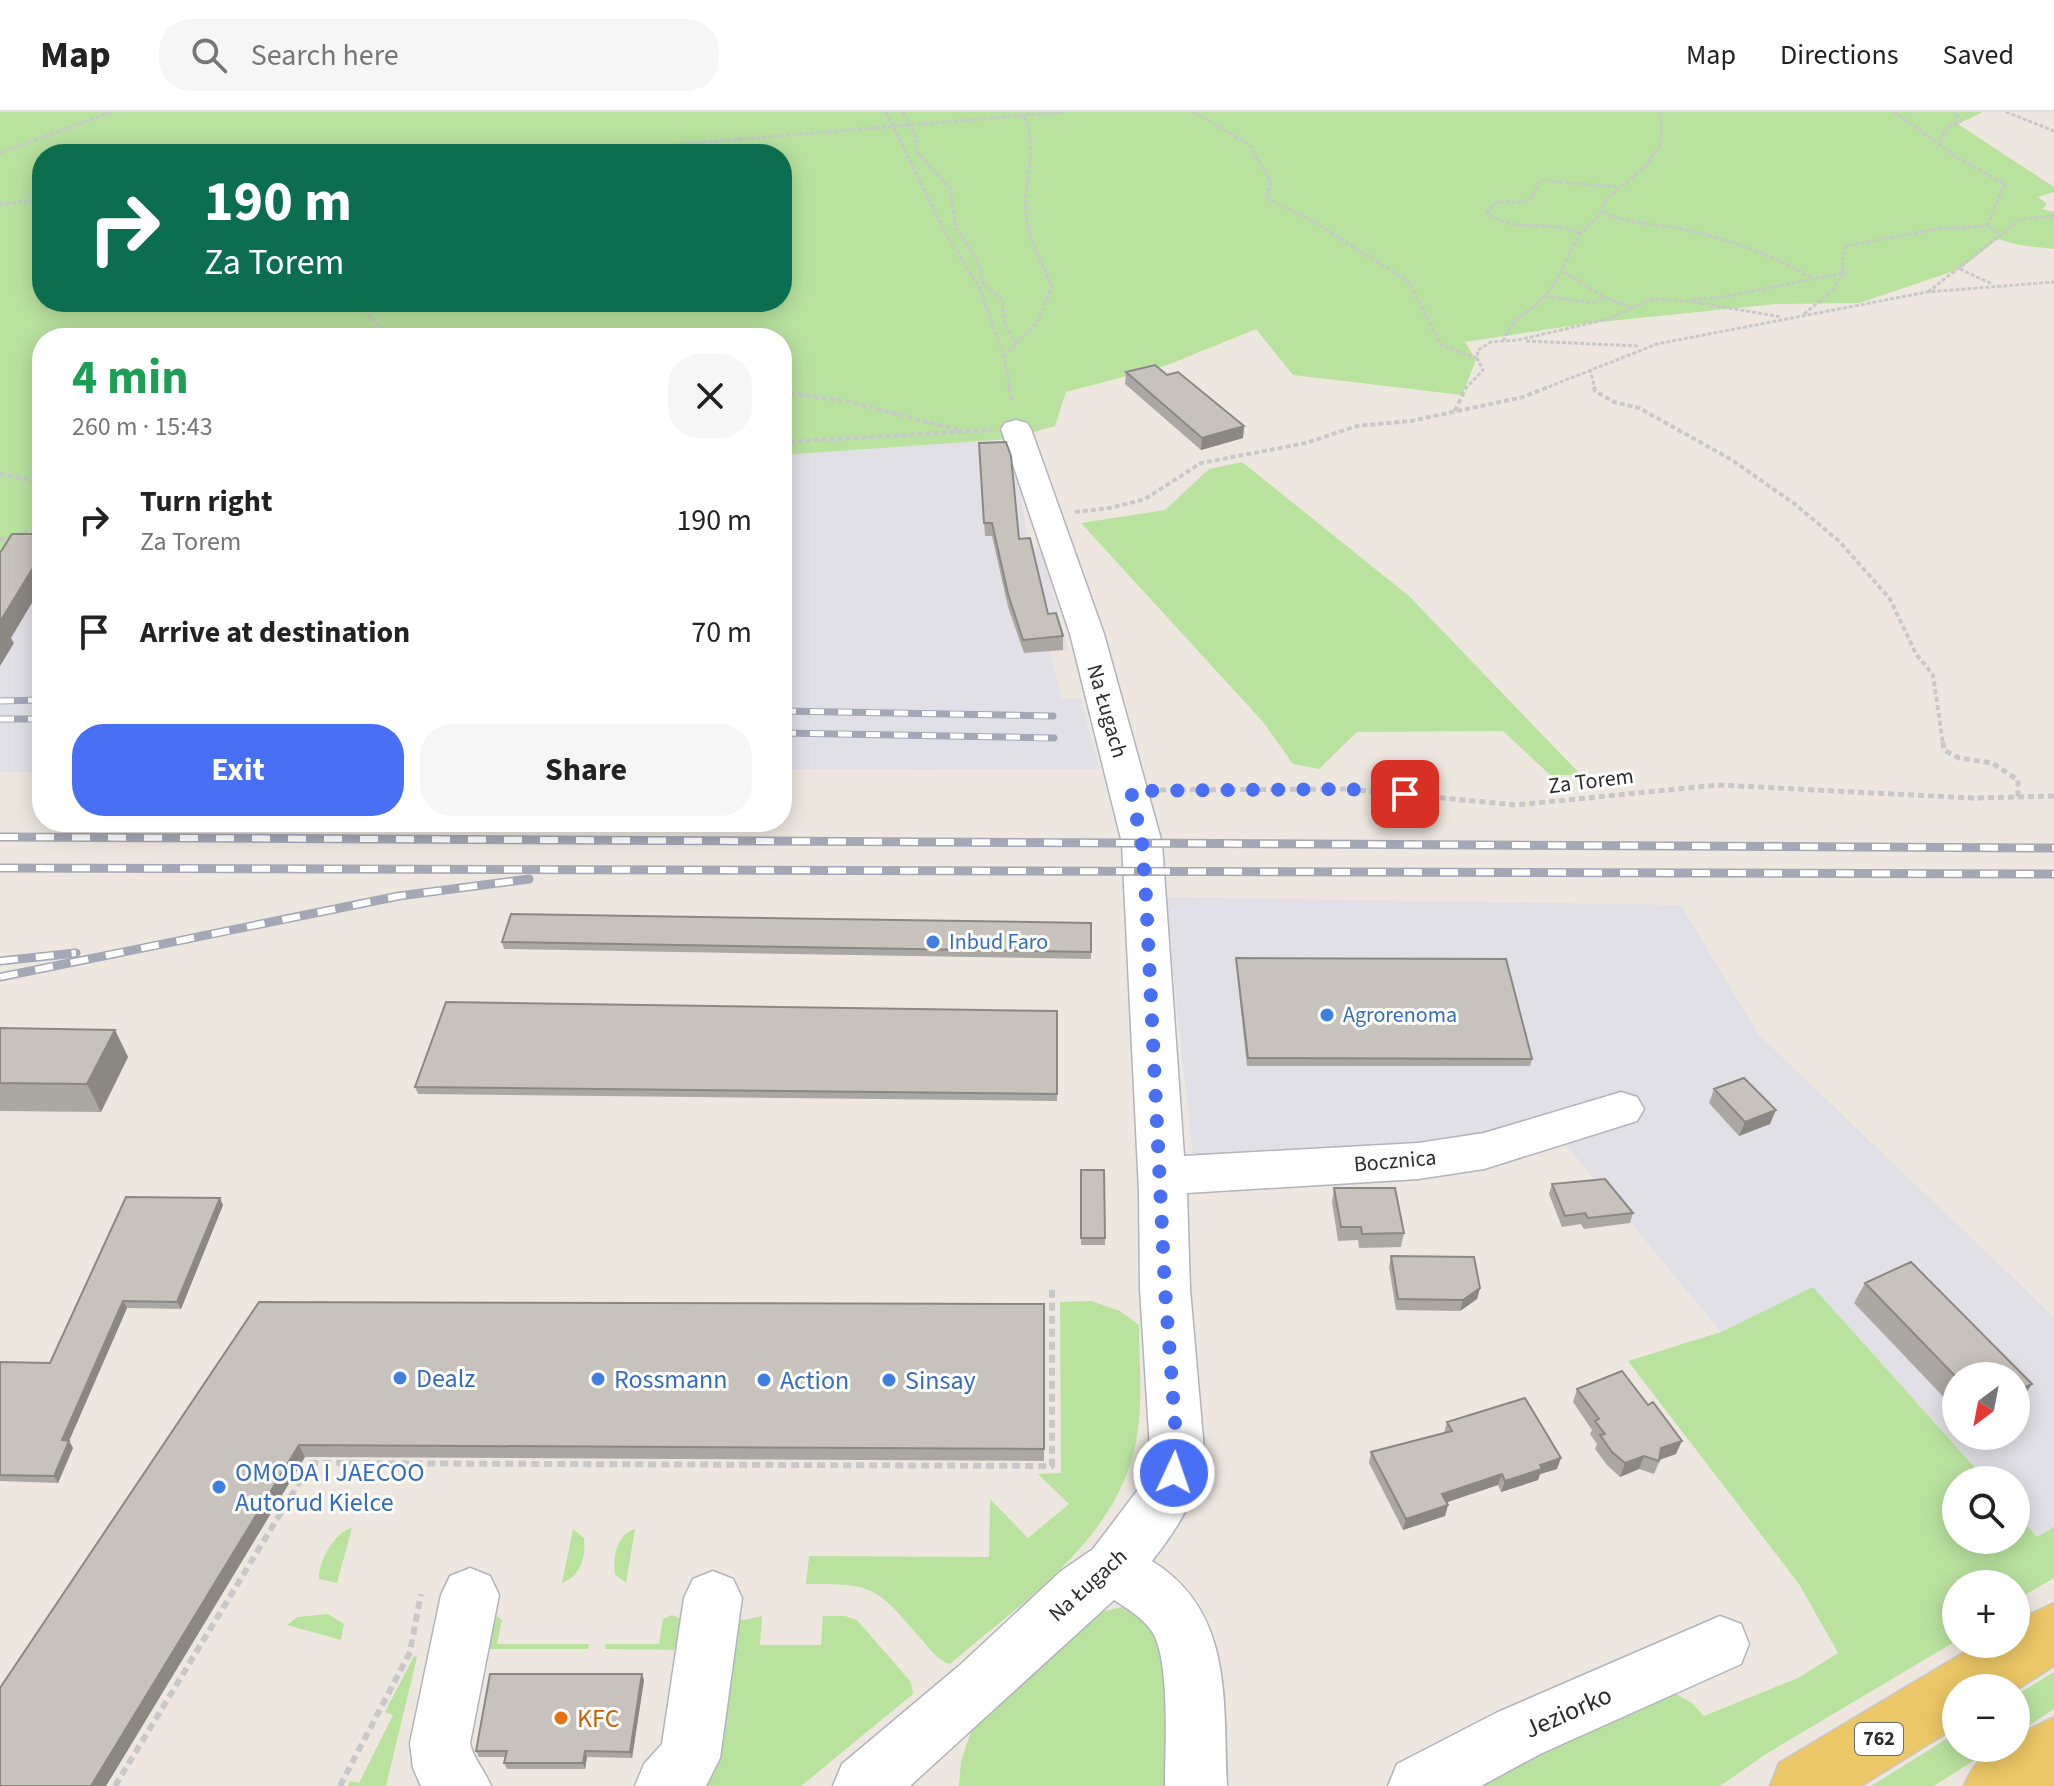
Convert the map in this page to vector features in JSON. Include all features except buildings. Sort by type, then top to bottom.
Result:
[{"type":"main road","points":[[1986,1674],[2054,1632]]},
{"type":"main road","name":"762","points":[[1802,1786],[1942,1701]]},
{"type":"main road","points":[[1996,1786],[2054,1749]]},
{"type":"street","name":"Na Ługach","points":[[866,1785],[981,1685],[1081,1590],[1113,1568],[1139,1537],[1167,1493],[1177,1450],[1165,1289],[1162,1176],[1143,855],[1131,791],[1048,514],[1014,416]]},
{"type":"street","name":"Bocznica","points":[[1162,1176],[1418,1161],[1484,1151],[1621,1109]]},
{"type":"street","points":[[1113,1568],[1150,1591],[1176,1617],[1188,1642],[1196,1786]]},
{"type":"street","points":[[445,1594],[440,1743],[444,1768],[460,1786]]},
{"type":"street","points":[[666,1786],[686,1765],[692,1752],[713,1598]]},
{"type":"street","name":"Jeziorko","points":[[1419,1786],[1519,1733],[1720,1644]]},
{"type":"path","points":[[0,153],[111,112]]},
{"type":"path","points":[[792,441],[967,432],[1014,416],[1004,356],[980,289],[944,230],[886,112]]},
{"type":"path","points":[[903,112],[911,124],[917,152],[950,188],[952,214],[957,229],[982,264],[984,285],[1002,299],[1005,324],[1016,344]]},
{"type":"path","points":[[677,144],[1063,112]]},
{"type":"path","points":[[1193,112],[1250,145],[1271,182],[1266,198],[1347,242],[1409,282],[1441,345],[1477,358]]},
{"type":"path","points":[[1502,341],[1513,320],[1545,296],[1580,235],[1603,212],[1605,200],[1617,187],[1644,168],[1661,144],[1661,112]]},
{"type":"path","points":[[1894,112],[1964,162],[2005,184],[1987,226]]},
{"type":"path","points":[[1940,142],[1947,127],[1961,121],[1954,112]]},
{"type":"path","points":[[2006,112],[2054,131]]},
{"type":"path","points":[[1004,356],[1037,323],[1052,287],[1036,254],[1029,230],[1026,203],[1032,157],[1030,126],[1024,116]]},
{"type":"path","points":[[1580,235],[1574,230],[1560,227],[1512,227],[1494,221],[1487,212],[1497,202],[1521,202],[1532,198],[1540,180],[1617,187]]},
{"type":"path","points":[[0,204],[32,201]]},
{"type":"path","points":[[1603,212],[1632,223],[1698,233],[1790,265],[1812,278]]},
{"type":"path","points":[[1927,292],[2021,219],[2054,216]]},
{"type":"path","points":[[1803,315],[1833,290],[1844,273],[1842,262],[1846,246],[1936,229],[1987,226],[2001,235]]},
{"type":"path","points":[[1960,269],[1993,284]]},
{"type":"path","points":[[1562,271],[1606,298],[1633,308]]},
{"type":"path","points":[[1685,301],[1844,273]]},
{"type":"path","points":[[1048,514],[1103,510],[1139,500],[1201,463],[1306,443],[1357,426],[1411,421],[1523,397],[1645,346],[1927,292],[1993,284],[2054,282]]},
{"type":"path","points":[[1545,296],[1591,303],[1606,298]]},
{"type":"path","points":[[1518,340],[1608,319],[1653,299],[1685,301],[1787,318]]},
{"type":"path","points":[[365,312],[382,328]]},
{"type":"path","points":[[1454,411],[1467,385],[1483,370],[1477,358],[1478,350],[1491,342],[1518,340],[1645,346]]},
{"type":"path","points":[[1590,369],[1595,391],[1614,402],[1639,408],[1732,460],[1796,505],[1840,542],[1890,599],[1916,654],[1933,675],[1944,750],[1959,758],[1992,763],[2018,780],[2018,797]]},
{"type":"path","points":[[792,393],[891,411],[967,432]]},
{"type":"path","points":[[0,474],[32,480]]},
{"type":"path","points":[[0,540],[32,530]]},
{"type":"path","name":"Za Torem","points":[[1131,791],[1347,789],[1516,805],[1718,785],[1957,798],[2054,796]]},
{"type":"path","points":[[115,1786],[311,1463],[1052,1466],[1052,1288]]},
{"type":"path","points":[[340,1786],[410,1652],[445,1594]]},
{"type":"shaded area","points":[[997,437],[1001,452],[1016,451],[1028,547],[1040,547],[1069,651],[1050,652],[1062,699],[1080,698],[1100,769],[792,770],[792,452]]},
{"type":"shaded area","points":[[32,546],[32,772],[0,772],[0,570]]},
{"type":"shaded area","points":[[1165,897],[1681,905],[1759,1035],[2054,1317],[2054,1527],[2037,1537],[2030,1529],[2030,1466],[1973,1466],[1959,1450],[2030,1450],[2030,1362],[1942,1362],[1942,1431],[1813,1287],[1721,1332],[1563,1141],[1193,1157]]},
{"type":"green space","points":[[0,112],[1983,112],[1958,124],[2054,187],[2054,192],[2038,197],[2047,204],[2042,209],[2054,212],[2054,249],[1998,239],[1960,269],[1859,303],[1776,304],[1590,323],[1465,342],[1476,360],[1462,395],[1293,375],[1256,329],[1165,366],[1066,392],[1055,426],[1009,439],[792,454],[792,328],[32,328],[32,547],[0,558]]},
{"type":"green space","points":[[1242,462],[1409,596],[1581,775],[1550,775],[1503,731],[1357,732],[1319,769],[1293,764],[1263,722],[1081,523],[1165,510],[1209,469]]},
{"type":"green space","points":[[1813,1287],[1942,1431],[1942,1450],[1959,1450],[1973,1466],[1942,1466],[1942,1554],[2030,1554],[2030,1529],[2037,1537],[2054,1527],[2054,1578],[2030,1592],[2030,1570],[1942,1570],[1942,1649],[1766,1754],[1720,1786],[1469,1786],[1671,1691],[1692,1703],[1704,1716],[1798,1678],[1838,1653],[1799,1584],[1628,1361],[1721,1332]]},
{"type":"green space","points":[[1091,1301],[1120,1311],[1139,1325],[1139,1422],[1127,1472],[1111,1506],[1065,1565],[950,1664],[934,1654],[895,1609],[873,1592],[847,1585],[806,1584],[809,1556],[989,1557],[990,1499],[1028,1538],[1069,1504],[1038,1474],[1061,1473],[1060,1302]]},
{"type":"green space","points":[[352,1528],[337,1583],[319,1579],[321,1564],[329,1548],[340,1535]]},
{"type":"green space","points":[[573,1529],[584,1538],[583,1559],[574,1576],[562,1583]]},
{"type":"green space","points":[[635,1529],[626,1583],[615,1574],[615,1554],[624,1536]]},
{"type":"green space","points":[[1122,1607],[1141,1612],[1165,1634],[1178,1786],[959,1786],[961,1761],[973,1726],[1101,1612]]},
{"type":"green space","points":[[328,1614],[344,1624],[341,1640],[287,1625],[297,1617]]},
{"type":"green space","points":[[493,1614],[502,1620],[497,1644],[589,1644],[588,1649],[488,1649]]},
{"type":"green space","points":[[672,1615],[683,1620],[686,1650],[605,1649],[606,1644],[659,1644],[663,1619]]},
{"type":"green space","points":[[762,1616],[760,1645],[821,1645],[823,1616],[845,1616],[857,1620],[911,1682],[913,1694],[801,1786],[692,1786],[738,1621]]},
{"type":"green space","points":[[414,1656],[417,1657],[386,1786],[348,1786],[350,1781],[359,1783],[393,1715],[385,1712]]},
{"type":"green space","points":[[2054,1672],[2054,1709],[2030,1725],[2030,1687]]},
{"type":"green space","points":[[1942,1742],[1942,1762],[1971,1762],[1934,1786],[1871,1786]]},
{"type":"railway","points":[[0,701],[32,700]]},
{"type":"railway","points":[[792,711],[1053,716]]},
{"type":"railway","points":[[0,719],[32,719]]},
{"type":"railway","points":[[792,733],[1054,738]]},
{"type":"railway","points":[[0,837],[2054,848]]},
{"type":"railway","points":[[0,868],[2054,874]]},
{"type":"railway","points":[[0,977],[399,896],[529,879]]},
{"type":"railway","points":[[0,961],[76,953]]},
{"type":"place","name":"Inbud Faro","points":[[933,942]]},
{"type":"place","name":"Agrorenoma","points":[[1327,1015]]},
{"type":"place","name":"Dealz","points":[[400,1378]]},
{"type":"place","name":"Rossmann","points":[[598,1379]]},
{"type":"place","name":"Action","points":[[764,1380]]},
{"type":"place","name":"Sinsay","points":[[889,1380]]},
{"type":"place","name":"OMODA I JAECOO Autorud Kielce","points":[[219,1487]]},
{"type":"place","name":"KFC","points":[[561,1718]]},
{"type":"route","points":[[1174,1473],[1177,1450],[1165,1289],[1163,1191],[1146,897],[1142,843],[1131,791],[1347,789],[1405,794]]}]
